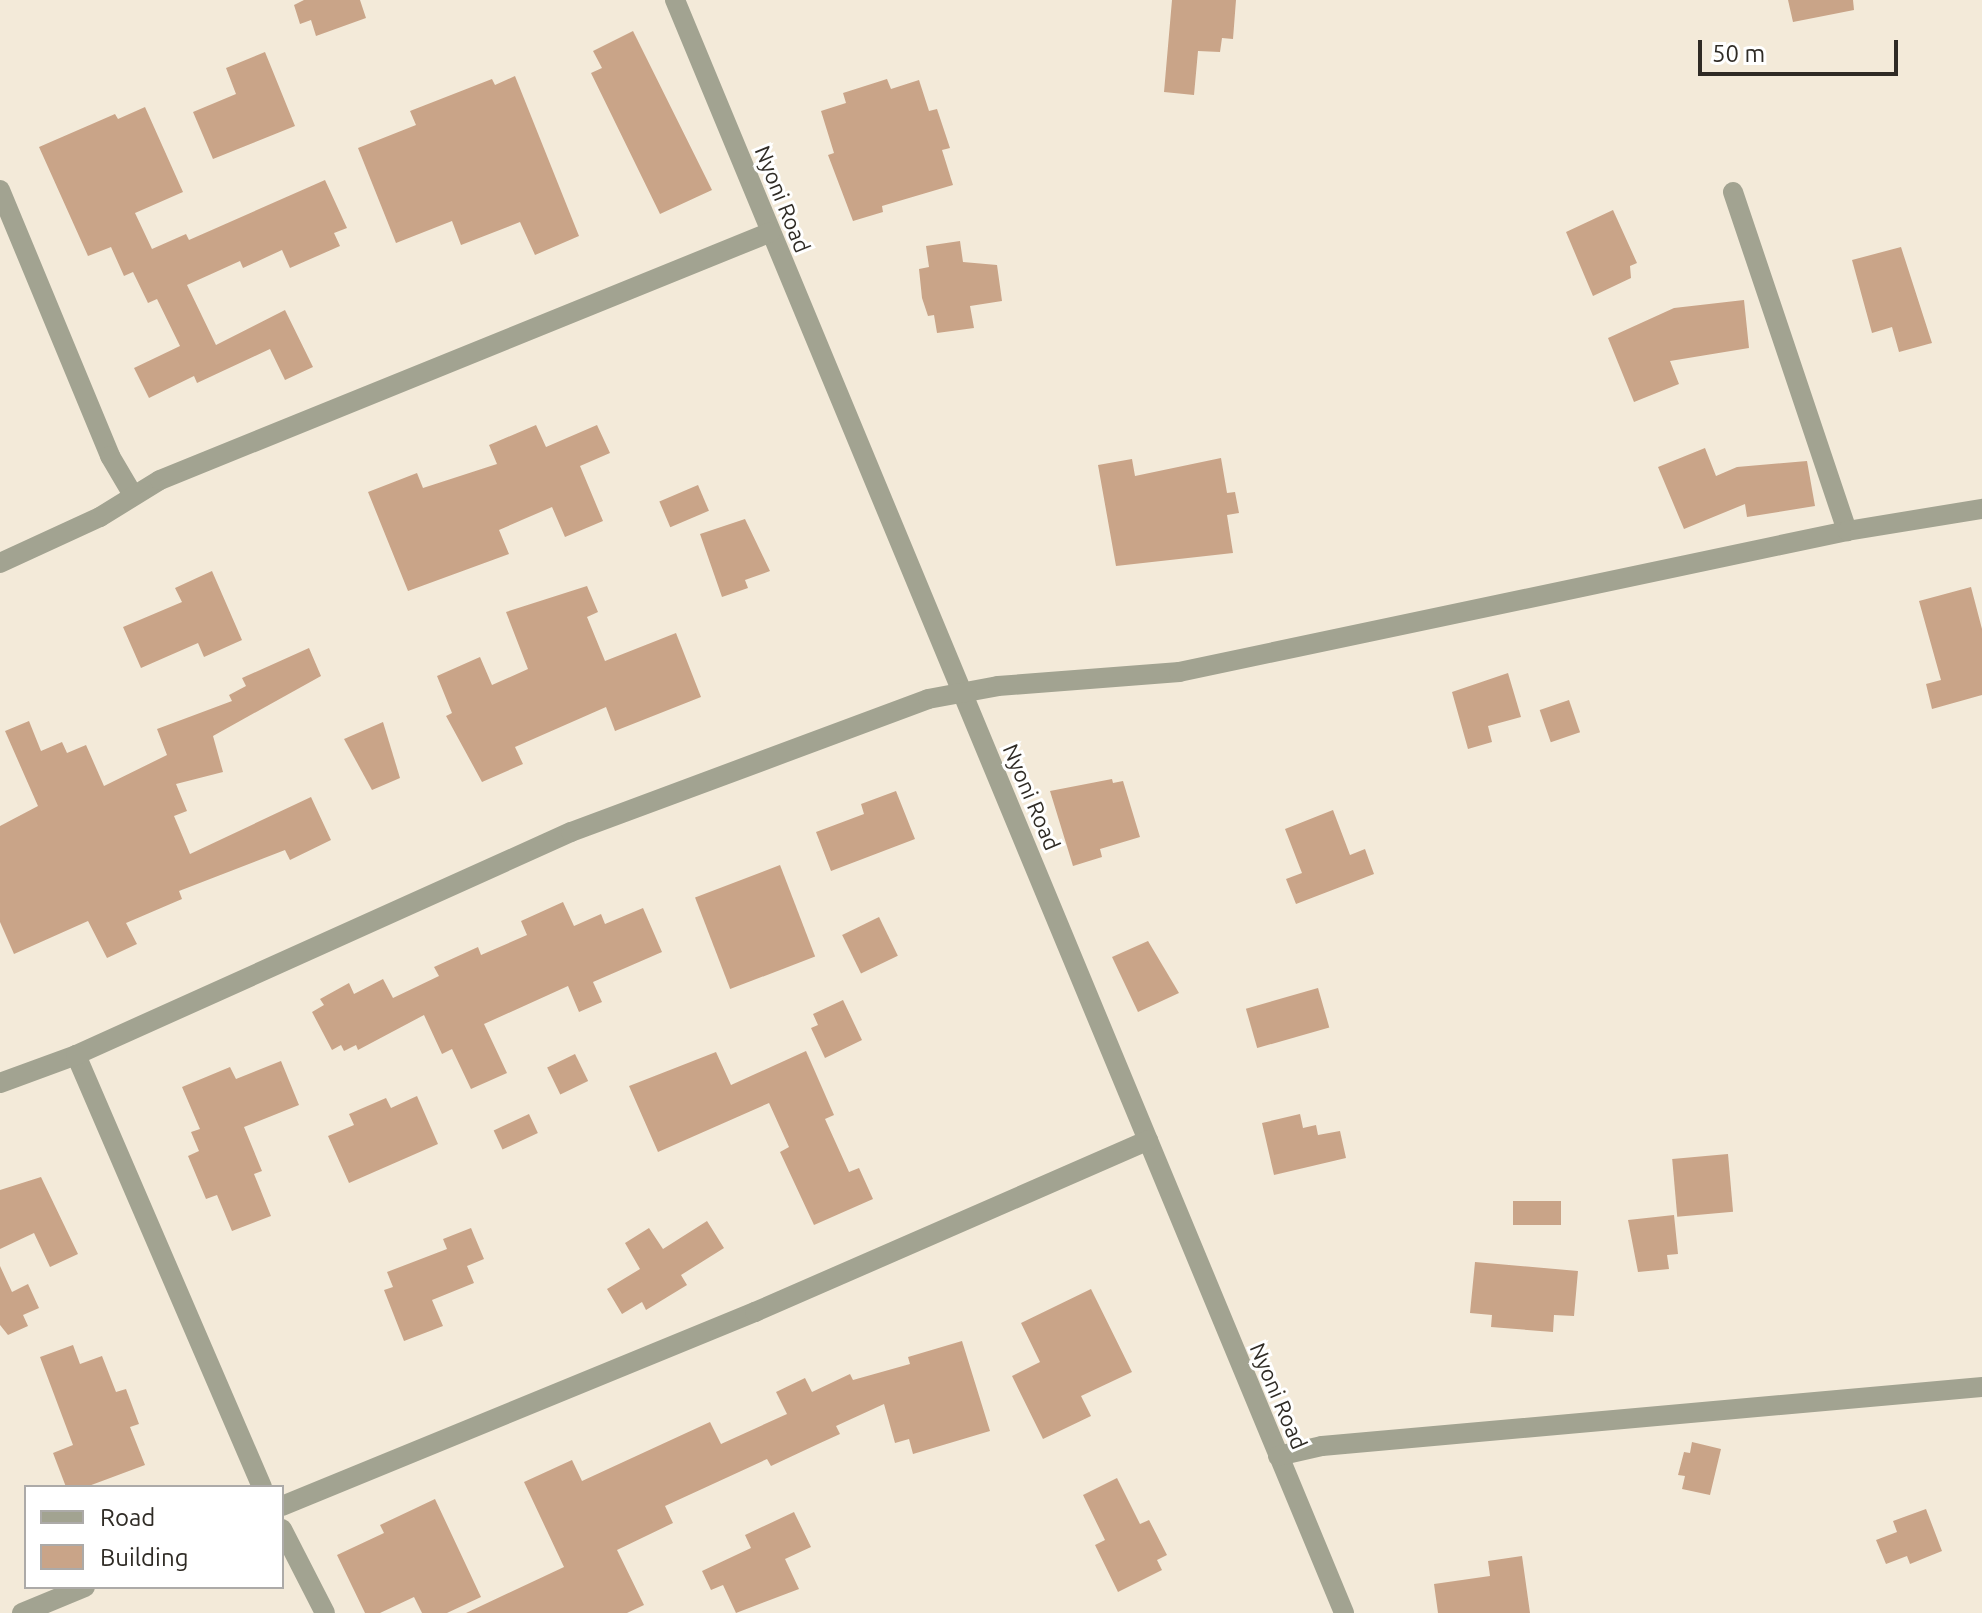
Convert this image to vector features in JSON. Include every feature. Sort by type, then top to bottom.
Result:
[{"type":"street","name":"Nyoni Road","points":[[675,0],[1344,1613]]},
{"type":"street","points":[[0,190],[110,456],[133,495]]},
{"type":"street","points":[[1733,192],[1847,531]]},
{"type":"street","points":[[0,563],[100,517],[133,495],[771,232]]},
{"type":"street","points":[[0,1083],[76,1055],[571,832],[928,699],[962,692],[1179,672],[1847,531],[1982,509]]},
{"type":"street","points":[[76,1055],[261,1485]]},
{"type":"street","points":[[284,1505],[740,1318],[1148,1140]]},
{"type":"street","points":[[1278,1456],[1322,1446],[1982,1387]]},
{"type":"street","points":[[284,1533],[325,1613]]},
{"type":"street","points":[[22,1613],[80,1589]]},
{"type":"building","points":[[304,0],[360,0],[366,18],[316,36],[311,20],[300,24],[294,5]]},
{"type":"building","points":[[1172,0],[1236,0],[1233,39],[1222,38],[1220,52],[1198,51],[1194,95],[1164,92]]},
{"type":"building","points":[[1788,0],[1853,0],[1854,10],[1793,22]]},
{"type":"building","points":[[633,31],[712,190],[660,214],[591,73],[602,68],[593,51]]},
{"type":"building","points":[[265,52],[295,126],[213,159],[193,112],[236,94],[226,68]]},
{"type":"building","points":[[515,76],[579,236],[535,255],[520,222],[461,245],[452,221],[396,243],[358,148],[416,125],[410,111],[492,79],[495,85]]},
{"type":"building","points":[[887,79],[891,89],[919,80],[929,111],[937,109],[950,148],[942,150],[953,185],[882,206],[883,212],[853,221],[828,155],[834,153],[821,111],[846,103],[843,93]]},
{"type":"building","points":[[145,107],[183,192],[135,213],[152,249],[186,234],[189,240],[325,180],[347,228],[334,233],[340,246],[290,268],[282,250],[243,268],[240,261],[187,285],[216,345],[285,310],[313,367],[285,380],[270,349],[197,383],[194,376],[149,398],[134,368],[180,346],[157,299],[148,303],[133,272],[124,276],[111,247],[88,256],[39,147],[115,114],[118,119]]},
{"type":"building","points":[[1613,210],[1637,263],[1630,266],[1631,278],[1593,296],[1566,232]]},
{"type":"building","points":[[960,241],[963,262],[997,265],[1002,301],[970,306],[974,328],[937,333],[934,315],[928,316],[922,298],[919,269],[929,267],[926,246]]},
{"type":"building","points":[[1901,247],[1932,343],[1899,352],[1892,327],[1872,333],[1852,260]]},
{"type":"building","points":[[1744,300],[1749,348],[1670,361],[1679,384],[1634,402],[1608,338],[1674,308]]},
{"type":"building","points":[[536,425],[546,447],[597,425],[610,453],[580,466],[603,521],[565,537],[552,507],[499,530],[509,554],[408,591],[368,492],[417,473],[423,488],[497,464],[489,445]]},
{"type":"building","points":[[1705,448],[1716,476],[1737,467],[1807,461],[1815,506],[1747,517],[1745,504],[1684,529],[1658,467]]},
{"type":"building","points":[[1221,458],[1227,493],[1235,492],[1239,513],[1227,515],[1233,553],[1116,566],[1098,465],[1132,459],[1135,476]]},
{"type":"building","points":[[698,485],[709,511],[670,527],[659,501]]},
{"type":"building","points":[[745,519],[770,571],[745,580],[748,588],[722,597],[700,534]]},
{"type":"building","points":[[212,571],[242,640],[204,657],[198,643],[141,668],[123,627],[182,602],[175,588]]},
{"type":"building","points":[[587,586],[598,612],[587,617],[605,661],[676,633],[701,697],[615,731],[606,707],[515,747],[523,764],[482,782],[446,716],[452,713],[437,676],[480,657],[492,685],[528,669],[506,612]]},
{"type":"building","points":[[1971,587],[1982,629],[1982,695],[1932,709],[1926,684],[1941,680],[1919,601]]},
{"type":"building","points":[[309,648],[321,676],[213,736],[223,772],[176,784],[187,811],[174,816],[190,854],[311,797],[331,840],[290,860],[285,850],[179,891],[182,899],[126,923],[137,944],[107,958],[88,921],[14,954],[0,922],[0,826],[38,806],[5,731],[29,721],[41,751],[62,742],[67,753],[86,745],[104,786],[167,755],[157,729],[232,701],[229,695],[246,686],[242,678]]},
{"type":"building","points":[[1508,673],[1521,717],[1488,726],[1492,742],[1468,749],[1452,692]]},
{"type":"building","points":[[1569,700],[1580,732],[1551,742],[1540,710]]},
{"type":"building","points":[[383,722],[400,778],[372,790],[344,739]]},
{"type":"building","points":[[1112,779],[1113,783],[1123,781],[1140,837],[1100,849],[1102,857],[1073,866],[1050,791]]},
{"type":"building","points":[[896,791],[915,839],[831,871],[816,832],[864,814],[861,804]]},
{"type":"building","points":[[1333,810],[1350,855],[1365,849],[1374,874],[1296,904],[1286,879],[1302,873],[1285,829]]},
{"type":"building","points":[[780,865],[815,956],[730,989],[695,898]]},
{"type":"building","points":[[563,902],[574,926],[601,914],[605,924],[643,908],[662,952],[593,982],[602,1002],[579,1012],[568,986],[484,1024],[507,1073],[471,1089],[452,1049],[442,1054],[424,1015],[358,1050],[356,1045],[344,1051],[341,1045],[332,1050],[312,1012],[324,1005],[320,999],[349,983],[354,994],[383,979],[393,998],[439,976],[434,967],[478,947],[481,955],[527,935],[521,921]]},
{"type":"building","points":[[879,917],[898,956],[861,974],[842,935]]},
{"type":"building","points":[[1148,941],[1179,993],[1138,1012],[1112,957]]},
{"type":"building","points":[[1318,988],[1329,1027],[1257,1048],[1246,1009]]},
{"type":"building","points":[[843,1000],[862,1040],[825,1058],[811,1028],[818,1025],[813,1014]]},
{"type":"building","points":[[806,1051],[834,1115],[825,1119],[849,1172],[859,1168],[873,1199],[814,1225],[780,1152],[789,1147],[769,1103],[658,1152],[629,1086],[716,1052],[731,1085]]},
{"type":"building","points":[[575,1054],[588,1081],[560,1095],[547,1068]]},
{"type":"building","points":[[281,1061],[299,1105],[244,1127],[262,1171],[254,1174],[271,1216],[232,1231],[217,1195],[206,1199],[188,1156],[199,1151],[191,1132],[200,1129],[182,1087],[230,1067],[236,1079]]},
{"type":"building","points":[[417,1096],[438,1144],[349,1183],[328,1136],[354,1125],[349,1114],[386,1098],[391,1108]]},
{"type":"building","points":[[529,1114],[538,1133],[503,1150],[494,1130]]},
{"type":"building","points":[[1300,1114],[1303,1128],[1316,1125],[1318,1135],[1340,1131],[1346,1158],[1274,1175],[1262,1123]]},
{"type":"building","points":[[1728,1154],[1733,1212],[1677,1217],[1672,1159]]},
{"type":"building","points":[[41,1177],[78,1254],[50,1267],[34,1233],[0,1249],[0,1190]]},
{"type":"building","points":[[1513,1201],[1561,1201],[1561,1225],[1513,1225]]},
{"type":"building","points":[[1674,1215],[1678,1254],[1667,1255],[1669,1269],[1638,1272],[1628,1220]]},
{"type":"building","points":[[707,1221],[724,1248],[681,1275],[687,1285],[646,1310],[642,1302],[622,1314],[607,1289],[640,1269],[625,1243],[649,1228],[663,1249]]},
{"type":"building","points":[[471,1228],[484,1259],[467,1266],[474,1283],[432,1300],[443,1326],[404,1341],[384,1290],[393,1287],[387,1272],[447,1249],[443,1239]]},
{"type":"building","points":[[1475,1262],[1578,1271],[1574,1316],[1554,1315],[1553,1332],[1491,1327],[1492,1315],[1470,1313]]},
{"type":"building","points":[[0,1266],[12,1292],[28,1284],[39,1308],[23,1315],[28,1326],[8,1335],[0,1325]]},
{"type":"building","points":[[1091,1289],[1132,1372],[1081,1396],[1091,1416],[1043,1439],[1012,1376],[1040,1362],[1021,1323]]},
{"type":"building","points":[[962,1341],[990,1431],[913,1454],[909,1439],[895,1443],[884,1404],[836,1426],[840,1434],[771,1466],[767,1459],[665,1506],[673,1523],[617,1550],[644,1605],[627,1613],[466,1613],[564,1567],[524,1482],[572,1460],[582,1481],[710,1422],[721,1444],[787,1414],[776,1392],[805,1378],[812,1392],[850,1374],[853,1380],[910,1364],[908,1357]]},
{"type":"building","points":[[73,1345],[80,1364],[102,1356],[116,1392],[126,1389],[139,1424],[130,1427],[145,1465],[91,1485],[65,1485],[53,1453],[73,1445],[40,1357]]},
{"type":"building","points":[[1692,1442],[1721,1449],[1710,1495],[1682,1489],[1685,1476],[1678,1475],[1684,1452],[1690,1453]]},
{"type":"building","points":[[1117,1478],[1140,1524],[1149,1520],[1167,1555],[1157,1560],[1162,1570],[1118,1592],[1095,1545],[1105,1540],[1083,1495]]},
{"type":"building","points":[[435,1499],[481,1597],[447,1613],[422,1613],[414,1597],[380,1613],[365,1613],[337,1555],[384,1533],[380,1525]]},
{"type":"building","points":[[1926,1509],[1942,1551],[1910,1564],[1907,1556],[1886,1564],[1876,1540],[1897,1532],[1893,1521]]},
{"type":"building","points":[[794,1512],[811,1547],[785,1559],[799,1589],[736,1613],[723,1585],[711,1590],[702,1571],[751,1548],[745,1535]]},
{"type":"building","points":[[1522,1556],[1530,1613],[1438,1613],[1434,1584],[1490,1576],[1488,1561]]}]
